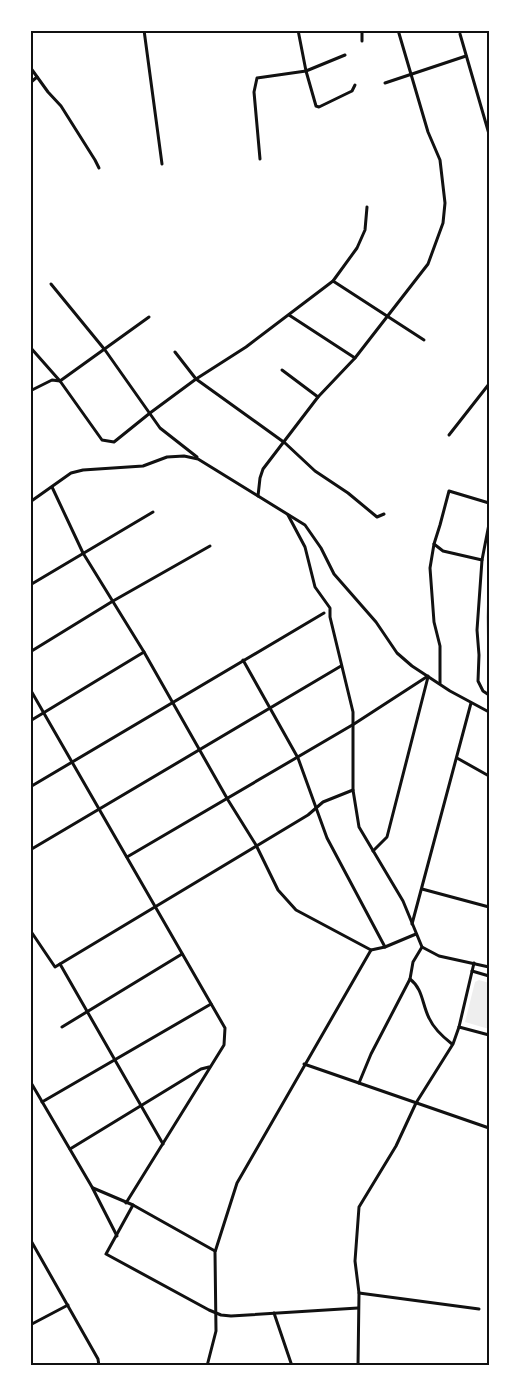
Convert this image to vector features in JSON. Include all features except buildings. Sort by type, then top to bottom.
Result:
[{"type":"street","points":[[144,30],[162,165]]},
{"type":"street","points":[[298,30],[316,106],[319,107],[352,91],[356,85]]},
{"type":"street","points":[[362,30],[362,41]]},
{"type":"street","points":[[258,496],[260,478],[264,469],[318,397],[355,358],[428,264],[443,223],[445,203],[440,160],[428,132],[398,30]]},
{"type":"street","points":[[460,34],[489,134]]},
{"type":"street","points":[[260,159],[254,92],[257,78],[306,71],[345,55]]},
{"type":"street","points":[[385,82],[466,57]]},
{"type":"street","points":[[30,67],[61,106],[99,168]]},
{"type":"street","points":[[30,83],[37,77]]},
{"type":"street","points":[[30,347],[60,381],[102,440],[114,442],[150,413],[246,347],[333,281],[357,248],[365,230],[366,207]]},
{"type":"street","points":[[333,281],[423,340]]},
{"type":"street","points":[[51,284],[105,350],[160,428],[198,459],[305,525],[321,548],[334,574],[376,622],[397,652],[412,666],[489,712]]},
{"type":"street","points":[[289,315],[355,358]]},
{"type":"street","points":[[30,391],[52,380],[60,381],[149,317]]},
{"type":"street","points":[[175,352],[196,380],[285,443],[315,471],[348,493],[377,517],[384,514]]},
{"type":"street","points":[[282,370],[318,397]]},
{"type":"street","points":[[449,435],[489,384]]},
{"type":"street","points":[[30,502],[71,474],[84,470],[143,466],[167,457],[184,456],[198,459]]},
{"type":"street","points":[[52,487],[83,553],[201,749],[228,800],[256,845],[278,890],[296,910],[371,950],[385,947],[416,934]]},
{"type":"street","points":[[440,684],[440,646],[434,622],[430,568],[434,544],[449,490],[489,503]]},
{"type":"street","points":[[30,585],[153,512]]},
{"type":"street","points":[[287,513],[304,547],[315,587],[330,608],[330,617],[353,712],[353,790],[358,827],[403,901],[422,947],[439,956],[489,967]]},
{"type":"street","points":[[489,524],[482,560],[477,630],[478,681],[483,691],[489,695]]},
{"type":"street","points":[[434,544],[443,551],[482,560]]},
{"type":"street","points":[[30,652],[113,601],[210,546]]},
{"type":"street","points":[[30,787],[324,613]]},
{"type":"street","points":[[30,721],[144,652]]},
{"type":"street","points":[[243,660],[298,758],[327,838],[385,947]]},
{"type":"street","points":[[30,850],[341,666]]},
{"type":"street","points":[[127,857],[298,758],[428,676]]},
{"type":"street","points":[[372,852],[387,837],[428,676]]},
{"type":"street","points":[[30,689],[225,1028],[224,1045],[126,1203]]},
{"type":"street","points":[[412,924],[471,703]]},
{"type":"street","points":[[458,758],[489,776]]},
{"type":"street","points":[[30,930],[55,968],[316,809],[323,802],[353,790]]},
{"type":"street","points":[[422,889],[489,907]]},
{"type":"street","points":[[359,1083],[370,1053],[410,979],[413,962],[422,947]]},
{"type":"street","points":[[207,1366],[216,1331],[215,1251],[237,1183],[371,950]]},
{"type":"street","points":[[62,1027],[182,954]]},
{"type":"street","points":[[358,1366],[359,1293],[355,1261],[359,1208],[396,1146],[416,1103],[453,1044],[474,963]]},
{"type":"street","points":[[60,964],[163,1144]]},
{"type":"street","points":[[472,971],[489,976]]},
{"type":"street","points":[[410,979],[418,985],[429,1018],[437,1030],[453,1044]]},
{"type":"street","points":[[42,1102],[211,1004]]},
{"type":"street","points":[[459,1027],[489,1035]]},
{"type":"street","points":[[304,1064],[489,1128]]},
{"type":"street","points":[[70,1149],[201,1070],[211,1067]]},
{"type":"street","points":[[30,1081],[92,1187],[117,1236]]},
{"type":"street","points":[[92,1187],[133,1205],[215,1251]]},
{"type":"street","points":[[133,1205],[106,1254],[217,1313],[231,1316],[359,1308]]},
{"type":"street","points":[[30,1239],[32,1247],[98,1359],[99,1366]]},
{"type":"street","points":[[359,1293],[479,1309]]},
{"type":"street","points":[[30,1325],[68,1305]]},
{"type":"street","points":[[274,1313],[292,1366]]},
{"type":"shaded area","points":[[479,980],[489,983],[489,1029],[465,1022],[475,982]]},
{"type":"waterway","points":[[488,638],[489,592]]}]
